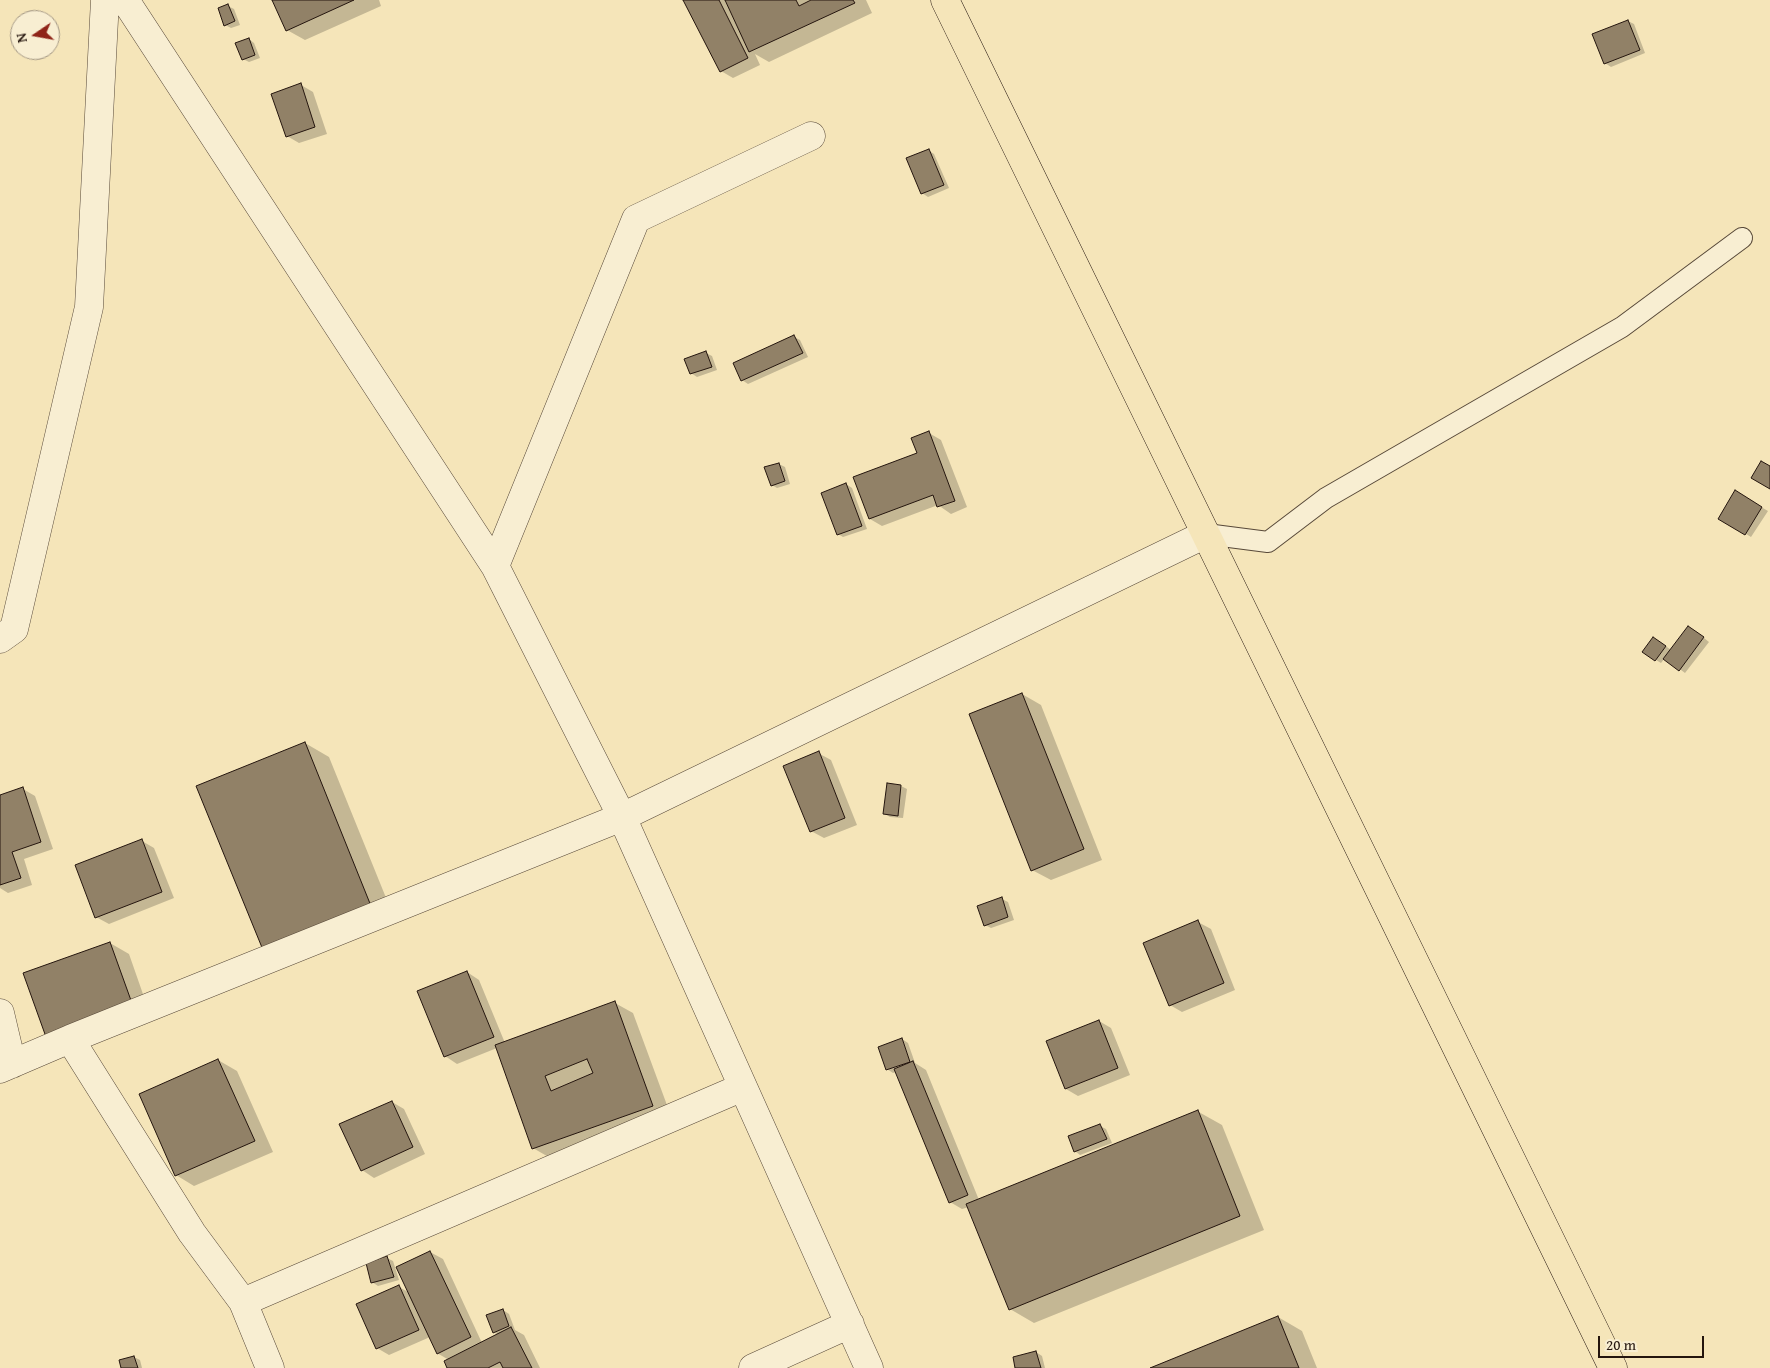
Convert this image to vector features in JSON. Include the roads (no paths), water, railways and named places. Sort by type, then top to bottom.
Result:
[{"type":"main road","points":[[945,0],[1614,1368]]},
{"type":"street","points":[[0,639],[14,629],[90,306],[105,0]]},
{"type":"street","points":[[125,0],[494,566],[622,817],[869,1368]]},
{"type":"street","points":[[494,566],[636,219],[811,136]]},
{"type":"street","points":[[0,1013],[6,1067],[70,1039],[622,817],[1206,534]]},
{"type":"street","points":[[70,1039],[192,1232],[243,1302],[270,1368]]},
{"type":"street","points":[[243,1302],[743,1087]]},
{"type":"street","points":[[753,1368],[850,1324]]},
{"type":"lane","points":[[1206,534],[1268,542],[1326,498],[1622,328],[1742,238]]}]
